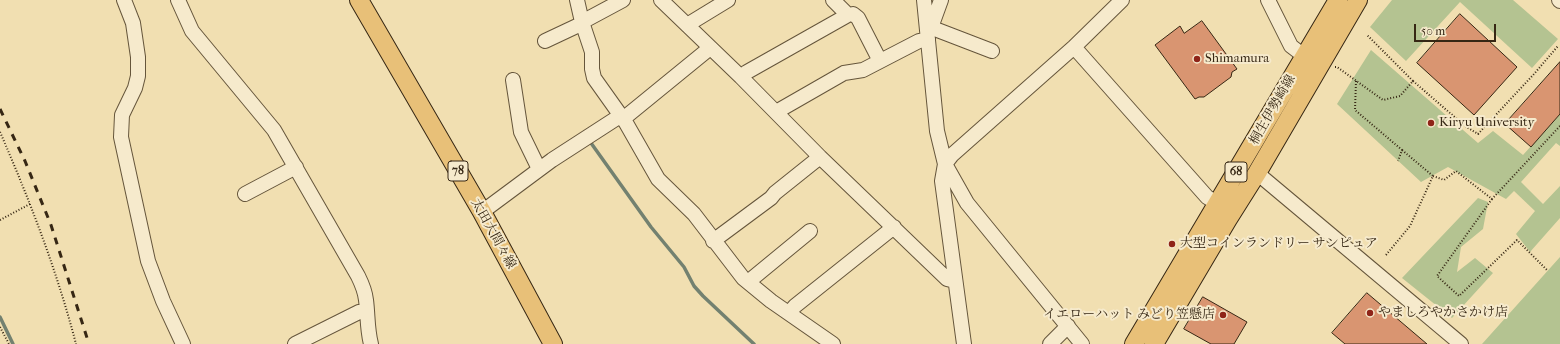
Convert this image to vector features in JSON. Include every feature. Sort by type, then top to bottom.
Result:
[{"type":"main road","name":"太田大間々線","points":[[359,0],[482,212],[553,344]]},
{"type":"main road","name":"桐生伊勢崎線","points":[[1134,344],[1338,0]]},
{"type":"main road","name":"桐生伊勢崎線","points":[[1154,344],[1228,219],[1325,68],[1358,0]]},
{"type":"street","points":[[124,0],[133,23],[138,57],[138,76],[135,88],[122,115],[121,137],[148,261],[163,301],[182,344]]},
{"type":"street","points":[[178,0],[192,31],[266,119],[296,167],[358,276],[364,289],[368,334],[371,344]]},
{"type":"street","points":[[577,0],[582,22],[592,52],[592,69],[594,78],[621,118],[658,179],[694,214],[748,282],[771,301],[833,344]]},
{"type":"street","points":[[545,42],[579,26],[582,22],[623,0]]},
{"type":"street","points":[[661,0],[820,157],[947,279],[956,281]]},
{"type":"street","points":[[687,25],[728,0]]},
{"type":"street","points":[[833,0],[848,15]]},
{"type":"street","points":[[924,0],[937,131],[945,164],[967,203],[1082,344]]},
{"type":"street","points":[[776,112],[844,73],[864,70],[919,41],[927,33],[933,22],[941,0]]},
{"type":"street","points":[[964,344],[942,181],[945,164],[952,155],[1074,47],[1122,0]]},
{"type":"street","points":[[1268,0],[1291,46],[1304,57],[1325,68]]},
{"type":"street","points":[[740,77],[848,15],[853,14],[858,18],[880,61]]},
{"type":"street","points":[[927,33],[992,51]]},
{"type":"street","points":[[1074,47],[1207,197],[1218,204]]},
{"type":"street","points":[[482,212],[539,169],[621,118],[710,48]]},
{"type":"street","points":[[513,80],[521,132],[539,169]]},
{"type":"street","points":[[714,241],[771,198],[775,192],[820,157]]},
{"type":"street","points":[[245,194],[296,167]]},
{"type":"street","points":[[1257,173],[1461,344]]},
{"type":"street","points":[[789,313],[795,306],[894,227]]},
{"type":"street","points":[[748,282],[810,231]]},
{"type":"street","points":[[295,344],[359,312],[367,311]]},
{"type":"street","points":[[1050,344],[1068,326]]},
{"type":"path","points":[[1367,35],[1413,81],[1465,126],[1478,134],[1558,46]]},
{"type":"path","points":[[1325,68],[1337,67],[1383,100],[1400,96],[1413,81]]},
{"type":"path","points":[[1356,81],[1355,110],[1433,176],[1444,180],[1456,171],[1492,199]]},
{"type":"path","points":[[1548,270],[1517,240],[1459,296],[1437,276],[1492,199],[1560,126]]},
{"type":"path","points":[[0,132],[30,204],[66,305],[76,344]]},
{"type":"path","points":[[1398,161],[1402,150]]},
{"type":"path","points":[[1386,255],[1410,226],[1433,176]]},
{"type":"path","points":[[0,220],[30,204]]},
{"type":"path","points":[[0,327],[9,344]]},
{"type":"green space","points":[[1392,0],[1513,0],[1558,39],[1532,68],[1460,2],[1406,61],[1370,27]]},
{"type":"green space","points":[[1371,50],[1478,143],[1493,131],[1523,155],[1560,114],[1560,146],[1556,143],[1521,182],[1543,204],[1560,186],[1560,218],[1530,252],[1516,234],[1535,211],[1514,191],[1506,199],[1448,167],[1421,182],[1337,104]]},
{"type":"green space","points":[[1478,198],[1488,202],[1483,229],[1461,247],[1457,272],[1475,258],[1493,273],[1452,318],[1402,278]]},
{"type":"green space","points":[[1560,257],[1560,344],[1482,344]]},
{"type":"building","points":[[1460,14],[1517,67],[1474,115],[1417,63]]},
{"type":"building","points":[[1202,21],[1237,69],[1232,72],[1231,77],[1204,97],[1195,99],[1155,45],[1180,26],[1184,33]]},
{"type":"building","points":[[1560,62],[1560,114],[1531,147],[1505,124]]},
{"type":"building","name":"やましろやかさかけ店","points":[[1367,293],[1427,344],[1345,344],[1332,333]]},
{"type":"building","points":[[1203,297],[1247,322],[1234,344],[1211,344],[1184,329]]},
{"type":"waterway","points":[[591,143],[651,227],[684,267],[694,286],[754,344]]},
{"type":"waterway","points":[[0,317],[13,344]]},
{"type":"railway","points":[[0,109],[25,161],[51,225],[89,344]]},
{"type":"place","name":"Shimamura","points":[[1197,59]]},
{"type":"place","name":"Kiryu University","points":[[1431,123]]},
{"type":"place","name":"大型コインランドリー サンピュア","points":[[1172,244]]},
{"type":"place","name":"やましろやかさかけ店","points":[[1370,313]]},
{"type":"place","name":"イエローハット みどり笠懸店","points":[[1223,315]]}]
